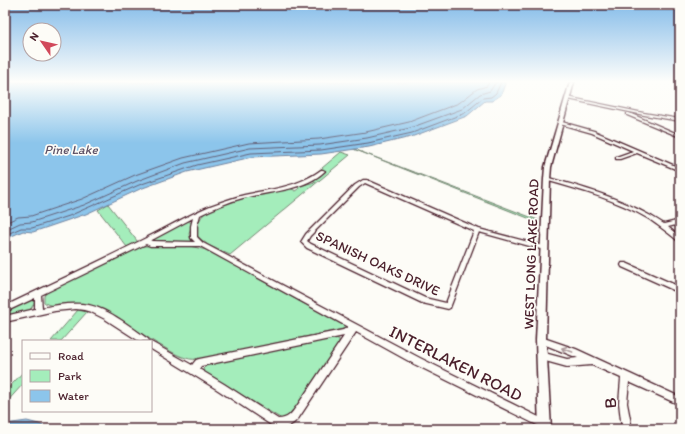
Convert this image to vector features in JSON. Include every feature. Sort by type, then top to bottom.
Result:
[{"type":"main road","name":"WEST LONG LAKE ROAD","points":[[544,427],[541,340],[547,179],[548,168],[567,102]]},
{"type":"street","points":[[587,102],[680,120]]},
{"type":"street","points":[[616,109],[680,136]]},
{"type":"street","points":[[647,122],[652,115]]},
{"type":"street","points":[[561,123],[593,132],[680,170]]},
{"type":"street","points":[[618,158],[637,151]]},
{"type":"street","points":[[5,310],[197,215],[233,199],[309,181],[322,171]]},
{"type":"street","points":[[547,179],[607,197],[626,205],[663,226],[680,240]]},
{"type":"street","name":"SPANISH OAKS DRIVE","points":[[477,230],[448,306],[424,300],[309,246],[304,242],[352,192],[365,181],[477,230],[544,248]]},
{"type":"street","points":[[197,215],[194,226],[194,238],[201,244]]},
{"type":"street","points":[[663,226],[680,222]]},
{"type":"street","points":[[146,241],[150,244],[201,244]]},
{"type":"street","name":"INTERLAKEN ROAD","points":[[201,244],[421,363],[544,427]]},
{"type":"street","points":[[624,265],[680,290]]},
{"type":"street","points":[[38,294],[39,311]]},
{"type":"street","points":[[5,319],[39,311],[86,308],[106,317],[143,340]]},
{"type":"street","points":[[152,346],[277,424],[286,424],[293,420],[355,327]]},
{"type":"street","points":[[192,370],[199,363],[344,332],[355,327]]},
{"type":"street","points":[[541,340],[593,361],[680,401]]},
{"type":"street","points":[[541,356],[567,363],[593,361]]},
{"type":"street","name":"B","points":[[625,376],[624,403],[627,429]]},
{"type":"green space","points":[[351,148],[538,220],[538,222]]},
{"type":"green space","points":[[341,152],[350,155],[230,255],[208,245],[197,236],[197,228],[200,220],[203,215],[210,210],[231,202],[257,195],[290,188],[296,191],[299,189],[297,186],[316,182],[309,179]]},
{"type":"green space","points":[[108,204],[138,242],[127,247],[98,210]]},
{"type":"green space","points":[[188,221],[192,223],[189,234],[192,242],[156,242],[152,240]]},
{"type":"green space","points":[[143,246],[189,246],[207,250],[346,327],[343,329],[201,359],[188,359],[156,343],[119,319],[95,307],[88,305],[53,306],[44,302],[44,296],[48,290],[132,249]]},
{"type":"green space","points":[[30,300],[35,302],[30,310],[5,316],[5,312]]},
{"type":"green space","points":[[78,310],[87,312],[62,340],[52,340]]},
{"type":"green space","points":[[334,338],[339,339],[339,344],[295,412],[282,419],[203,372],[203,369],[207,365]]},
{"type":"green space","points":[[22,373],[22,385],[5,404],[5,392]]},
{"type":"water","name":"Pine Lake","points":[[5,102],[483,102],[467,116],[411,137],[369,147],[321,154],[252,157],[187,172],[140,189],[86,214],[33,232],[23,231],[5,239]]},
{"type":"water","points":[[27,421],[39,424],[49,429],[5,429],[5,424]]}]
